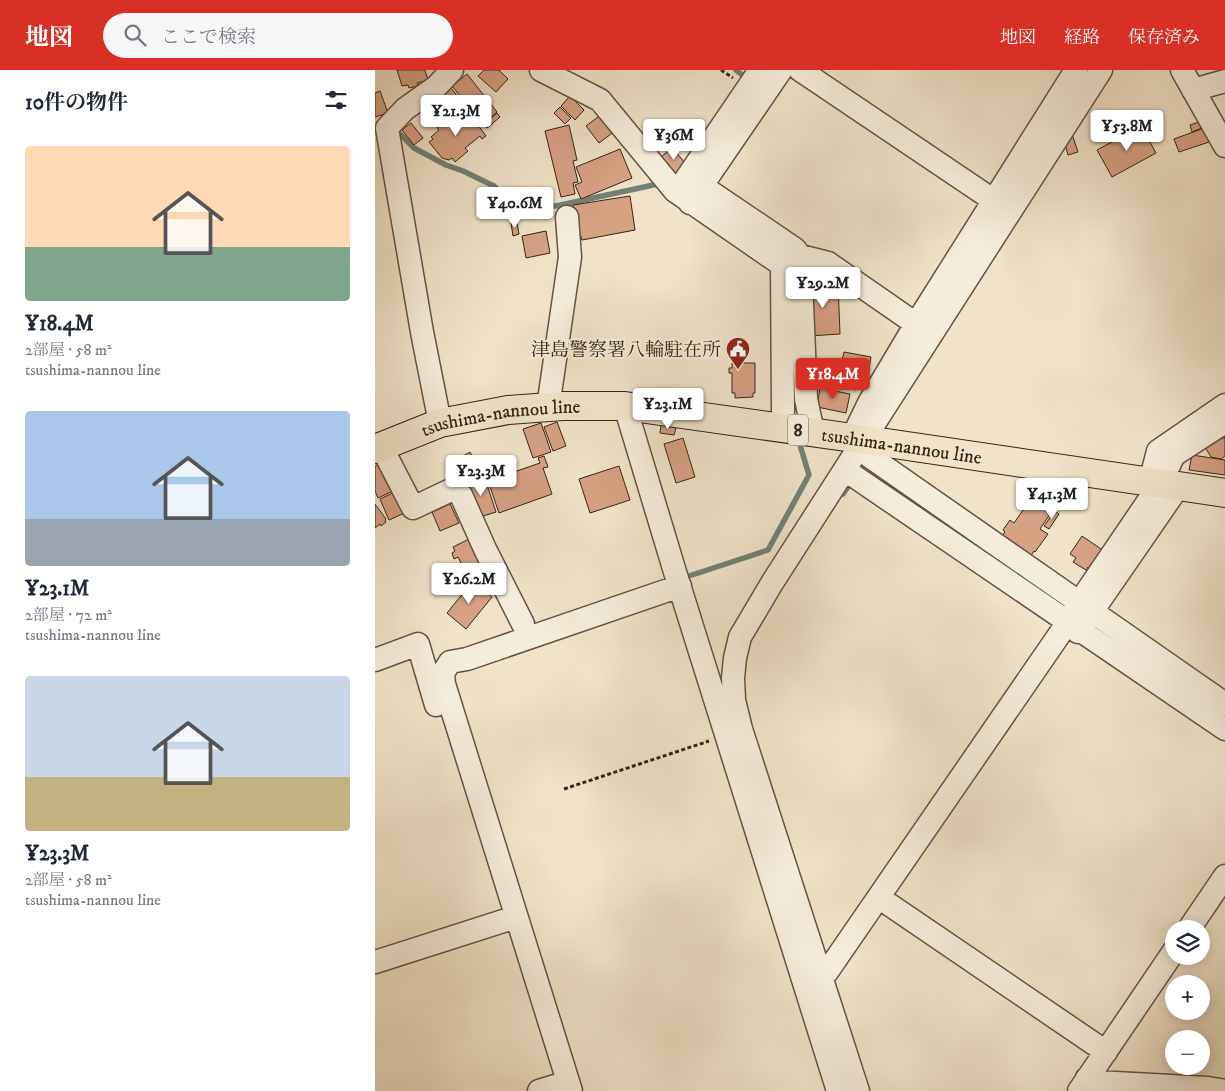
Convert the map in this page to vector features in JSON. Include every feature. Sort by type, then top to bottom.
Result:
[{"type":"main road","name":"tsushima-nannou line","points":[[378,447],[439,423],[508,410],[563,406],[625,406],[813,432],[1225,494]]},
{"type":"street","points":[[439,423],[381,130],[405,109],[436,87],[452,70]]},
{"type":"street","points":[[541,70],[600,100],[689,194],[782,265],[783,410],[781,428]]},
{"type":"street","points":[[799,70],[993,200]]},
{"type":"street","points":[[1076,70],[993,200],[869,402],[859,439],[869,456],[1225,729]]},
{"type":"street","points":[[859,1091],[741,729],[734,700],[733,678],[735,658],[740,637],[772,583],[845,470],[859,439],[1101,70]]},
{"type":"street","points":[[1182,70],[1225,146]]},
{"type":"street","points":[[766,74],[753,97],[682,185],[689,194],[795,249],[800,256],[806,399],[813,432]]},
{"type":"street","points":[[1193,90],[1225,80]]},
{"type":"street","points":[[548,407],[569,258],[567,217]]},
{"type":"street","points":[[800,256],[828,264],[916,324]]},
{"type":"street","points":[[1163,484],[1158,451],[1225,405]]},
{"type":"street","points":[[625,406],[838,1091]]},
{"type":"street","points":[[824,983],[833,989],[891,905],[1080,617],[1163,484],[1174,455],[1225,422]]},
{"type":"street","points":[[378,447],[413,508],[453,489],[461,495],[485,549],[523,624]]},
{"type":"street","points":[[845,470],[1080,617],[1225,704]]},
{"type":"street","points":[[422,658],[523,624],[678,579]]},
{"type":"street","points":[[555,1090],[510,919],[444,684],[443,673],[450,662],[467,660],[678,579]]},
{"type":"street","points":[[824,983],[827,972],[1080,617]]},
{"type":"street","points":[[375,660],[417,644],[510,919]]},
{"type":"street","points":[[1195,920],[1225,876]]},
{"type":"street","points":[[891,905],[1106,1052]]},
{"type":"street","points":[[375,962],[510,919]]},
{"type":"street","points":[[1083,1085],[1165,964]]},
{"type":"street","points":[[1083,1085],[1097,1082],[1208,1088],[1225,1091]]},
{"type":"path","points":[[564,789],[727,736]]},
{"type":"building","points":[[397,70],[425,70],[428,80],[417,83],[418,86],[409,88],[408,85],[402,86]]},
{"type":"building","points":[[484,70],[499,70],[508,79],[496,92],[478,76]]},
{"type":"building","points":[[467,74],[497,112],[483,124],[452,86]]},
{"type":"building","points":[[451,88],[462,102],[454,109],[443,94]]},
{"type":"building","points":[[380,91],[388,113],[375,117],[375,93]]},
{"type":"building","points":[[570,96],[584,110],[575,120],[561,106]]},
{"type":"building","points":[[560,107],[571,118],[565,124],[554,113]]},
{"type":"building","points":[[466,109],[486,136],[482,139],[480,136],[465,148],[468,151],[455,162],[452,158],[449,160],[442,158],[429,142],[433,139],[431,137],[445,121],[447,124]]},
{"type":"building","points":[[497,113],[500,117],[487,128],[484,124]]},
{"type":"building","points":[[602,114],[615,131],[599,143],[586,126]]},
{"type":"building","points":[[1202,121],[1204,127],[1192,132],[1190,125]]},
{"type":"building","points":[[411,123],[423,138],[414,145],[402,130]]},
{"type":"building","points":[[569,125],[577,160],[573,161],[578,182],[573,183],[575,194],[561,197],[545,131]]},
{"type":"building","points":[[1141,126],[1156,153],[1112,177],[1097,150]]},
{"type":"building","points":[[1207,127],[1212,141],[1179,152],[1174,139]]},
{"type":"building","points":[[1072,134],[1078,152],[1068,155],[1063,137]]},
{"type":"building","points":[[672,148],[687,165],[675,174],[661,157]]},
{"type":"building","points":[[620,149],[632,178],[581,199],[575,185],[582,182],[576,167]]},
{"type":"building","points":[[630,196],[635,230],[582,240],[580,234],[577,234],[573,205]]},
{"type":"building","points":[[511,223],[517,223],[519,234],[513,236]]},
{"type":"building","points":[[546,231],[550,253],[526,258],[522,236]]},
{"type":"building","points":[[838,283],[840,334],[809,336],[807,284]]},
{"type":"building","points":[[844,352],[871,357],[866,385],[857,383],[856,390],[842,387],[844,381],[835,379],[839,359],[842,360]]},
{"type":"building","points":[[732,363],[755,363],[755,393],[753,393],[753,397],[735,398],[735,393],[732,393],[732,373],[729,373]]},
{"type":"building","points":[[820,388],[850,394],[846,413],[817,407]]},
{"type":"building","points":[[557,422],[566,446],[553,451],[544,427]]},
{"type":"building","points":[[541,423],[551,452],[533,458],[523,429]]},
{"type":"building","points":[[661,425],[676,428],[674,435],[660,433]]},
{"type":"building","points":[[1220,437],[1222,439],[1225,437],[1225,456],[1221,459],[1211,457],[1205,447]]},
{"type":"building","points":[[683,438],[695,477],[676,483],[664,444]]},
{"type":"building","points":[[470,452],[479,470],[467,476],[458,459]]},
{"type":"building","points":[[1192,455],[1225,460],[1225,475],[1189,470]]},
{"type":"building","points":[[544,456],[548,467],[543,468],[552,494],[499,513],[488,481],[540,463],[538,458]]},
{"type":"building","points":[[384,462],[397,489],[378,498],[375,491],[375,466]]},
{"type":"building","points":[[619,466],[630,500],[590,513],[579,479]]},
{"type":"building","points":[[479,474],[482,483],[486,482],[496,512],[477,518],[467,489],[471,487],[468,478]]},
{"type":"building","points":[[1042,489],[1059,501],[1040,529],[1048,534],[1030,557],[1000,538],[1010,520],[1014,523],[1026,506],[1029,508]]},
{"type":"building","points":[[399,490],[409,511],[389,520],[380,499]]},
{"type":"building","points":[[375,504],[386,519],[386,522],[375,528]]},
{"type":"building","points":[[450,504],[459,523],[440,531],[432,512]]},
{"type":"building","points":[[1055,511],[1059,514],[1049,529],[1044,526]]},
{"type":"building","points":[[1082,536],[1107,553],[1094,571],[1088,567],[1086,570],[1073,562],[1076,558],[1070,554]]},
{"type":"building","points":[[473,537],[489,571],[475,578],[469,564],[463,567],[458,557],[454,559],[452,553],[455,551],[453,547]]},
{"type":"building","points":[[473,581],[492,597],[466,629],[447,613]]},
{"type":"waterway","points":[[736,70],[745,77]]},
{"type":"waterway","points":[[401,135],[414,148],[446,165],[494,186],[511,199],[532,206],[556,206],[658,184]]},
{"type":"waterway","points":[[689,576],[768,550],[809,475],[800,445]]},
{"type":"waterway","points":[[839,492],[843,494],[850,484]]},
{"type":"place","name":"津島警察署八輪駐在所","points":[[738,370]]}]
